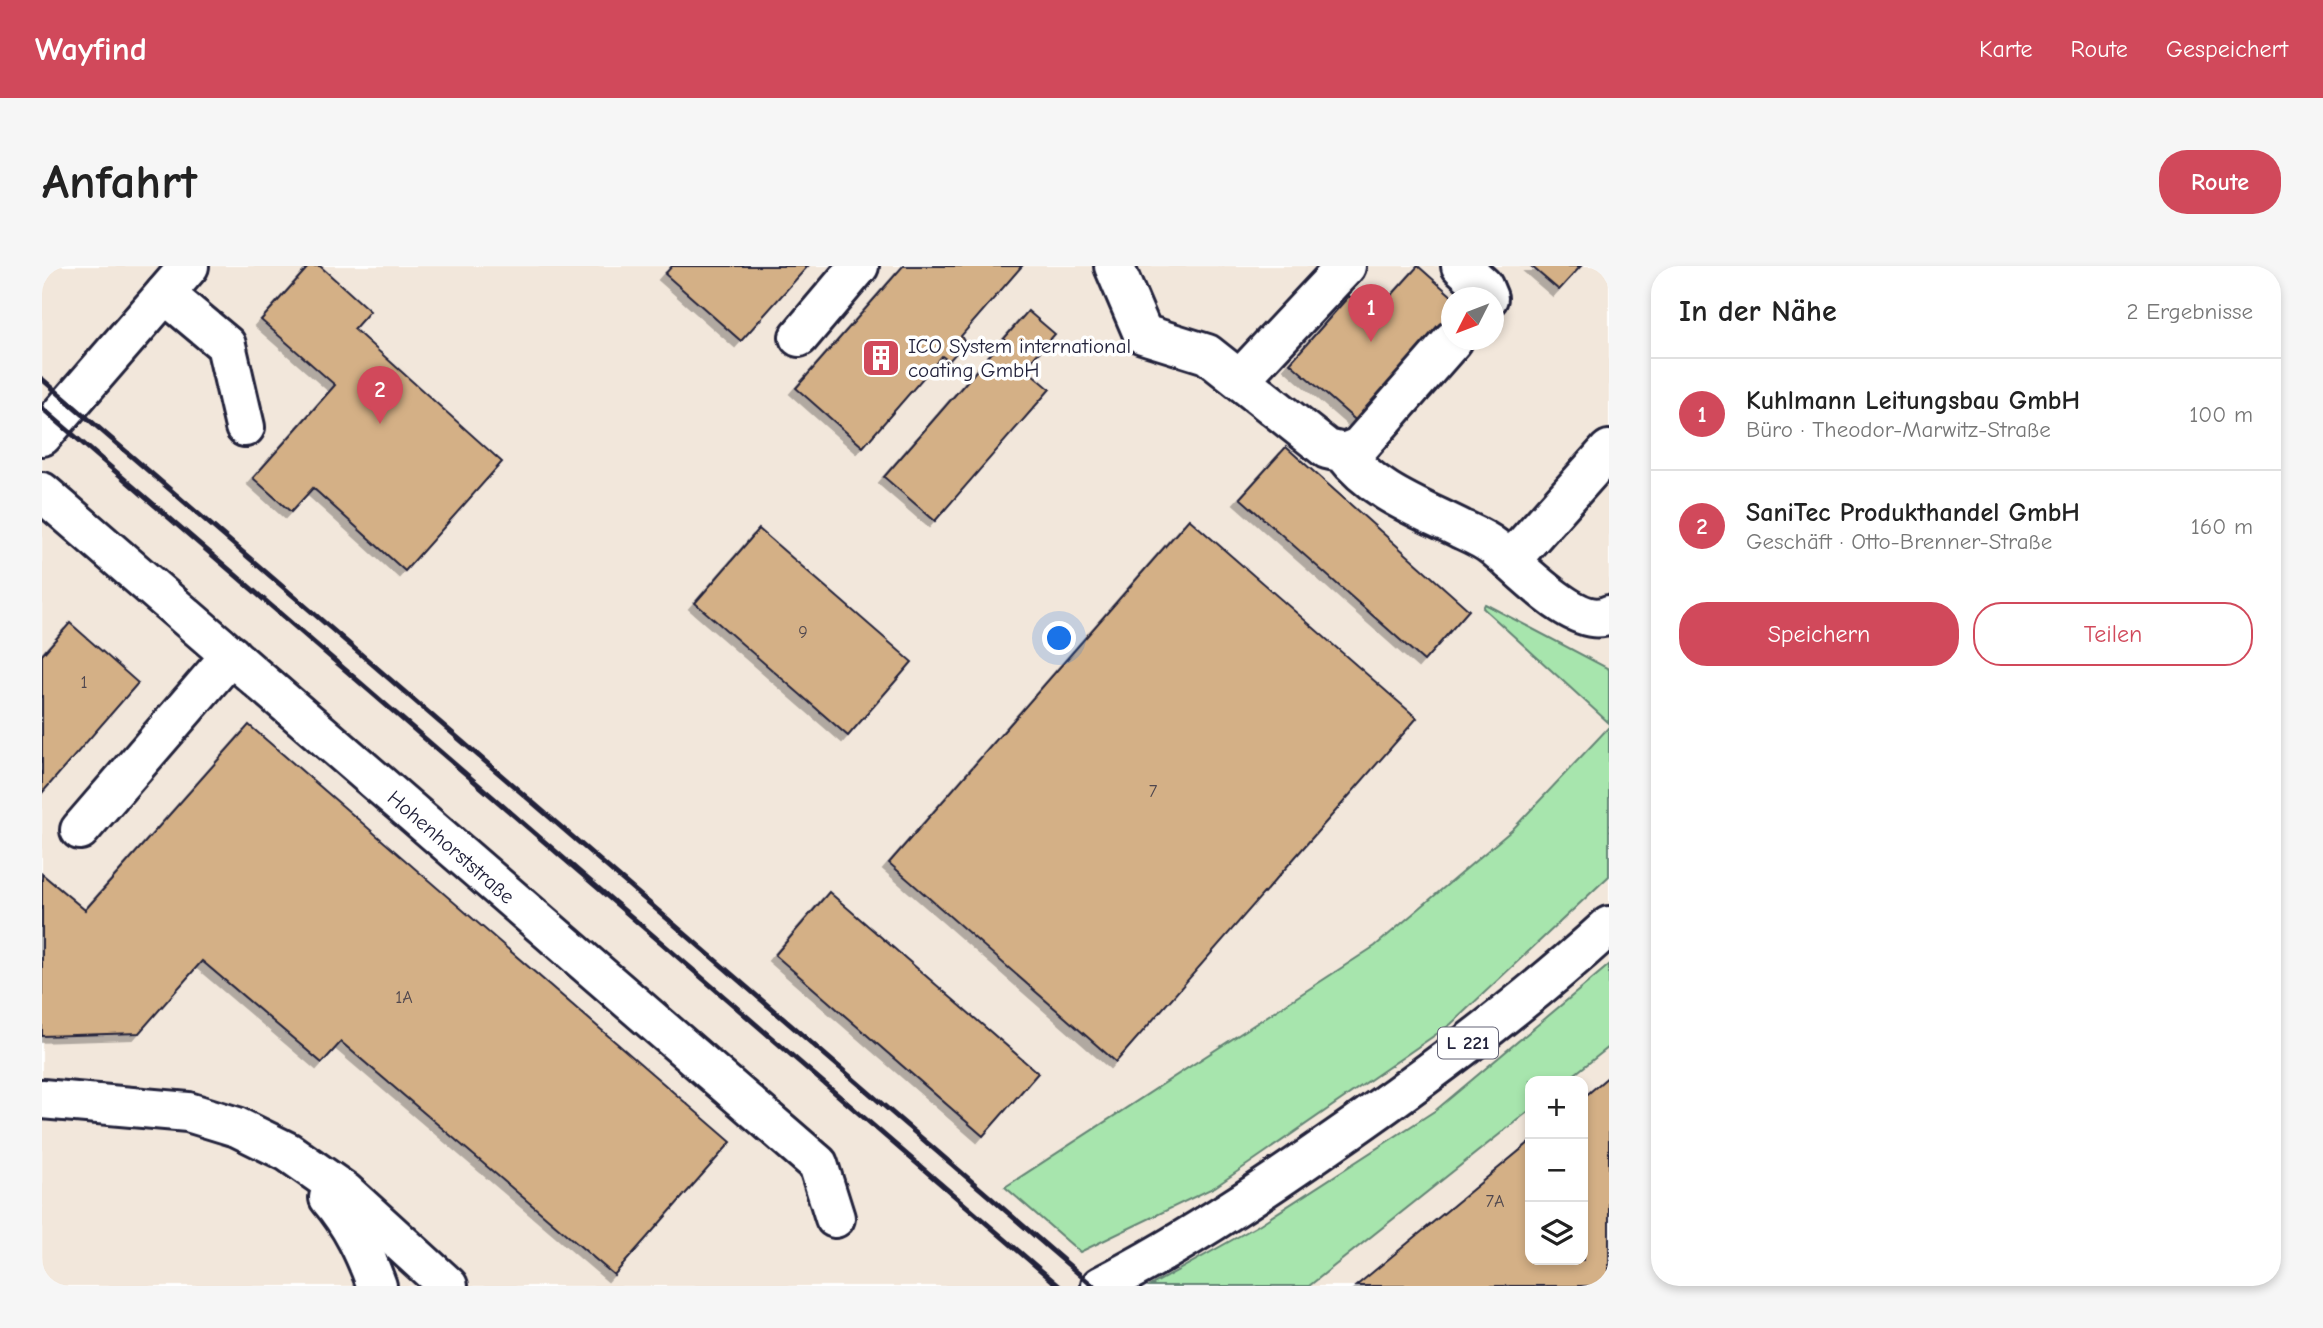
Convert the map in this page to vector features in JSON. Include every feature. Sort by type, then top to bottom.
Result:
[{"type":"main road","points":[[799,337],[859,266]]},
{"type":"main road","points":[[1114,266],[1143,334],[1207,354],[1327,449],[1344,453],[1359,447],[1444,350]]},
{"type":"main road","points":[[1240,379],[1346,266]]},
{"type":"main road","points":[[1461,266],[1483,287]]},
{"type":"main road","points":[[42,436],[177,280],[226,345],[245,427]]},
{"type":"main road","points":[[1510,561],[1609,450]]},
{"type":"main road","points":[[1344,453],[1358,472],[1381,488],[1491,544],[1579,615],[1599,620],[1609,615]]},
{"type":"main road","name":"Hohenhorststraße","points":[[42,492],[818,1164],[835,1218]]},
{"type":"main road","points":[[80,830],[231,655]]},
{"type":"main road","name":"L 221","points":[[1105,1284],[1248,1198],[1406,1090],[1542,984],[1609,926]]},
{"type":"main road","points":[[42,1099],[188,1112],[237,1127],[288,1152],[345,1192],[447,1286]]},
{"type":"main road","points":[[288,1152],[347,1220],[366,1255],[377,1286]]},
{"type":"shaded area","points":[[42,266],[1609,266],[1609,1286],[42,1286]]},
{"type":"green space","points":[[1485,604],[1609,669],[1609,723],[1483,608]]},
{"type":"green space","points":[[1609,727],[1609,876],[1451,1024],[1215,1187],[1080,1252],[1005,1187],[1375,946],[1512,830]]},
{"type":"green space","points":[[1609,965],[1609,1047],[1572,1076],[1525,1076],[1525,1114],[1309,1286],[1150,1286],[1257,1226],[1436,1110]]},
{"type":"building","points":[[309,266],[320,266],[370,311],[354,329],[502,462],[405,571],[313,488],[291,512],[253,478],[335,385],[261,320]]},
{"type":"building","points":[[672,266],[808,266],[741,341],[665,274]]},
{"type":"building","name":"ICO System international coating GmbH","points":[[903,266],[1022,266],[961,336],[965,343],[949,361],[942,356],[863,447],[796,388]]},
{"type":"building","points":[[1418,266],[1442,287],[1441,332],[1360,424],[1290,363],[1349,296],[1372,317]]},
{"type":"building","points":[[1531,266],[1581,266],[1559,290]]},
{"type":"building","points":[[1028,311],[1055,334],[1025,368],[1050,389],[935,521],[884,477]]},
{"type":"building","points":[[1286,447],[1469,610],[1424,661],[1240,498]]},
{"type":"building","points":[[1189,519],[1417,718],[1116,1062],[889,863]]},
{"type":"building","points":[[759,529],[912,662],[848,736],[695,603]]},
{"type":"building","points":[[70,623],[138,683],[42,793],[42,655]]},
{"type":"building","points":[[249,725],[731,1142],[614,1275],[341,1042],[322,1063],[202,961],[139,1033],[42,1036],[42,874],[85,910]]},
{"type":"building","points":[[829,892],[1038,1073],[983,1136],[775,955]]},
{"type":"building","points":[[1609,1076],[1609,1286],[1356,1286],[1525,1146],[1525,1265],[1588,1265],[1588,1094]]},
{"type":"railway","points":[[42,379],[1093,1286]]},
{"type":"railway","points":[[42,408],[1059,1286]]},
{"type":"place","name":"Kuhlmann Leitungsbau GmbH","points":[[1371,342]]},
{"type":"place","name":"ICO System international coating GmbH","points":[[881,358]]},
{"type":"place","name":"SaniTec Produkthandel GmbH","points":[[380,424]]}]
